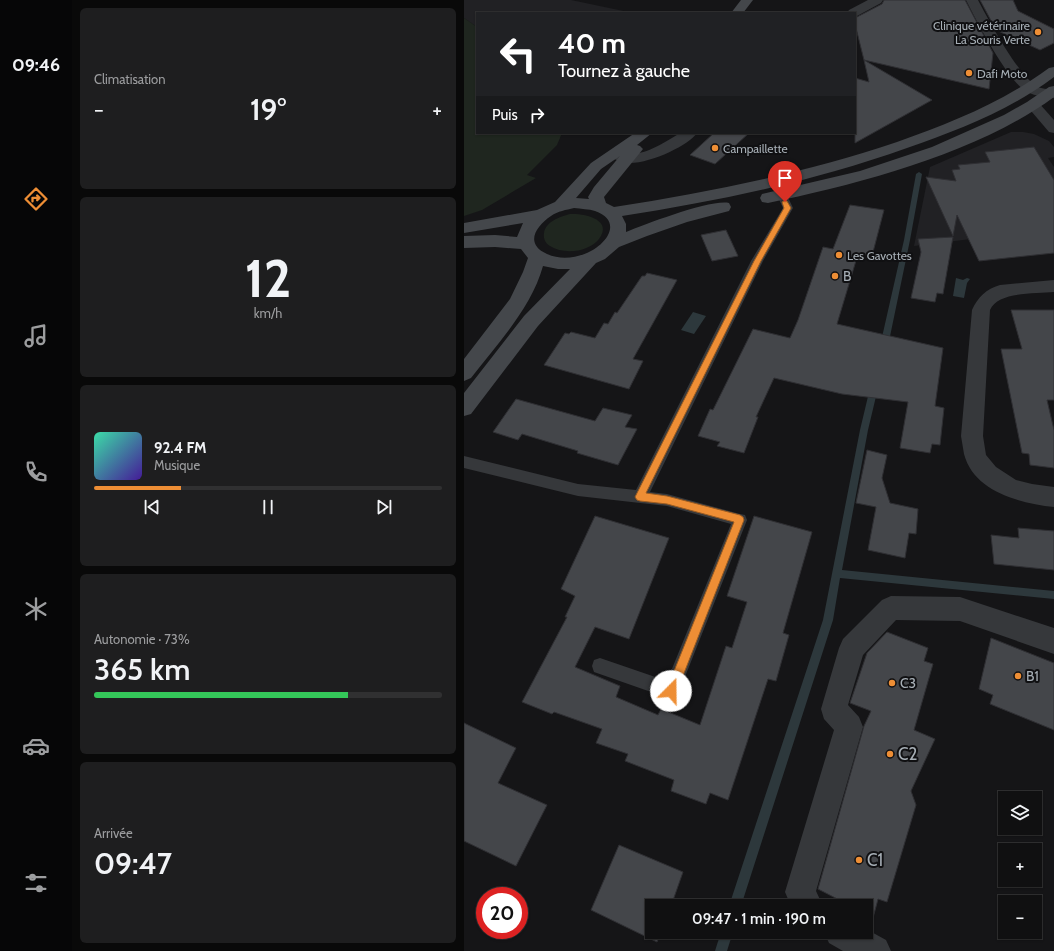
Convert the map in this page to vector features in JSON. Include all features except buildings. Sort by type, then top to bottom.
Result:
[{"type":"main road","points":[[739,12],[747,0]]},
{"type":"main road","points":[[464,228],[543,214],[561,206],[574,203],[605,209],[683,200],[783,180],[874,156],[980,116],[1031,88],[1054,71]]},
{"type":"main road","points":[[1031,88],[1033,104]]},
{"type":"main road","points":[[464,242],[495,241],[532,250],[548,261],[561,263],[575,263],[589,260],[599,255],[614,243],[684,217],[710,210],[782,196],[862,176],[924,156],[996,125],[1053,92]]},
{"type":"main road","points":[[614,243],[618,235],[619,227],[617,219],[605,209],[596,197],[626,153],[645,134]]},
{"type":"main road","points":[[561,206],[566,198],[596,166],[626,153]]},
{"type":"main road","points":[[464,373],[510,313],[529,283],[532,250],[526,237],[528,227],[543,214]]},
{"type":"main road","points":[[464,408],[531,320],[589,260]]},
{"type":"street","points":[[856,12],[877,0]]},
{"type":"street","points":[[972,0],[980,16],[1015,71],[1031,88],[1053,92]]},
{"type":"street","points":[[1033,104],[1054,129]]},
{"type":"street","points":[[626,153],[661,150],[688,134]]},
{"type":"street","points":[[1054,286],[1000,291],[985,301],[981,310],[972,436],[976,456],[985,471],[1006,487],[1036,496],[1054,498]]},
{"type":"street","points":[[804,899],[800,892],[849,727],[834,709],[852,648],[891,608],[960,608],[1054,641]]},
{"type":"street","points":[[853,939],[875,951]]},
{"type":"lane","points":[[640,497],[758,261],[788,208],[782,196]]},
{"type":"lane","points":[[464,462],[578,490],[667,500],[740,520],[671,691],[600,666]]},
{"type":"shaded area","points":[[464,0],[571,0],[628,12],[476,12],[476,26],[464,18]]},
{"type":"shaded area","points":[[464,18],[476,26],[476,134],[562,134],[557,145],[527,175],[536,178],[482,210],[464,216]]},
{"type":"shaded area","points":[[1011,132],[1034,134],[1049,141],[1054,147],[1054,157],[1048,158],[1054,167],[1054,229],[914,246],[930,167]]},
{"type":"shaded area","points":[[570,214],[589,216],[600,222],[603,227],[603,232],[595,243],[589,247],[576,251],[562,251],[546,243],[544,233],[548,225],[554,220]]},
{"type":"shaded area","points":[[956,278],[963,280],[967,278],[970,279],[967,283],[964,298],[953,296]]},
{"type":"shaded area","points":[[693,312],[706,316],[694,334],[681,330]]},
{"type":"waterway","points":[[884,346],[907,240],[919,174]]},
{"type":"waterway","points":[[837,574],[864,430],[874,388]]},
{"type":"waterway","points":[[737,899],[828,620],[837,574]]},
{"type":"waterway","points":[[837,574],[1054,595]]},
{"type":"waterway","points":[[721,951],[725,939]]},
{"type":"place","name":"Clinique vétérinaire La Souris Verte","points":[[1038,32]]},
{"type":"place","name":"Dafi Moto","points":[[969,73]]},
{"type":"place","name":"Campaillette","points":[[715,148]]},
{"type":"place","name":"Les Gavottes","points":[[839,255]]},
{"type":"place","name":"B","points":[[835,276]]},
{"type":"place","name":"B1","points":[[1018,676]]},
{"type":"place","name":"C3","points":[[892,683]]},
{"type":"place","name":"C2","points":[[890,754]]},
{"type":"place","name":"C1","points":[[859,860]]},
{"type":"route","points":[[671,691],[740,520],[667,500],[640,497],[758,261],[788,208],[785,202]]}]
